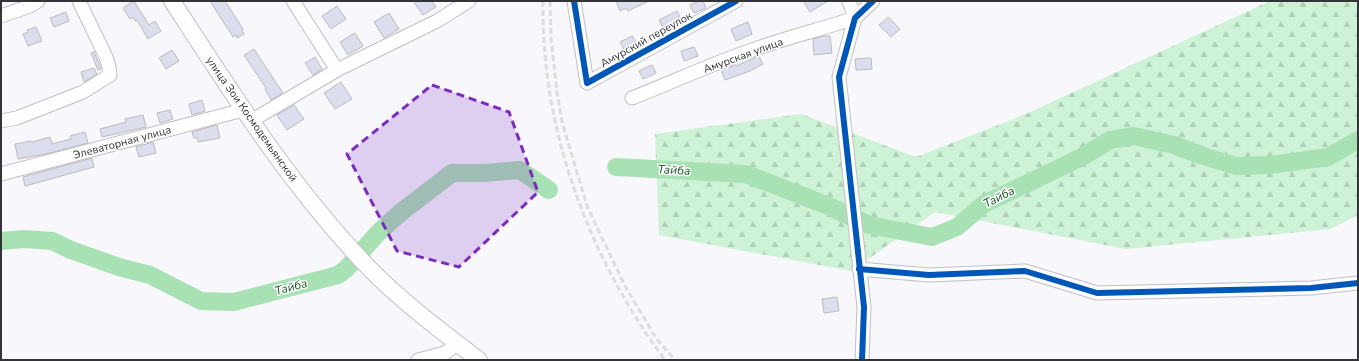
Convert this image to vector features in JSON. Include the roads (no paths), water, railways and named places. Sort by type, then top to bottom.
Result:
[{"type":"main road","name":"улица Зои Космодемьянской","points":[[172,1],[247,116],[287,172],[337,232],[368,267],[399,296],[457,344],[479,360]]},
{"type":"street","points":[[1,16],[30,6],[38,1]]},
{"type":"street","points":[[1,121],[17,118],[83,92],[110,75],[106,57],[79,1]]},
{"type":"street","name":"Элеваторная улица","points":[[1,174],[247,116],[437,21],[469,1]]},
{"type":"street","name":"Амурский переулок","points":[[574,1],[587,83],[736,1]]},
{"type":"street","points":[[849,1],[855,18]]},
{"type":"street","points":[[862,360],[864,307],[839,77],[855,18],[873,1]]},
{"type":"street","points":[[299,3],[337,70]]},
{"type":"street","name":"Амурская улица","points":[[632,98],[756,48],[855,18]]},
{"type":"street","points":[[859,269],[929,275],[1025,271],[1097,293],[1311,288],[1358,283]]},
{"type":"street","points":[[418,360],[445,354],[457,344]]},
{"type":"waterway","name":"Тайба","points":[[616,167],[746,174],[826,205],[869,225],[932,237],[957,227],[984,204],[1082,157],[1110,140],[1134,136],[1174,145],[1236,166],[1270,165],[1328,157],[1358,140]]},
{"type":"waterway","name":"Тайба","points":[[1,241],[24,239],[52,241],[71,250],[119,267],[150,275],[201,301],[234,302],[338,275],[346,269],[378,233],[400,213],[452,173],[484,173],[520,170],[549,190]]},
{"type":"railway","points":[[543,1],[545,49],[551,97],[561,144],[575,191],[592,236],[614,279],[638,321],[665,360]]},
{"type":"railway","points":[[550,1],[551,37],[557,93],[562,122],[587,206],[625,286],[656,338],[675,360]]}]
